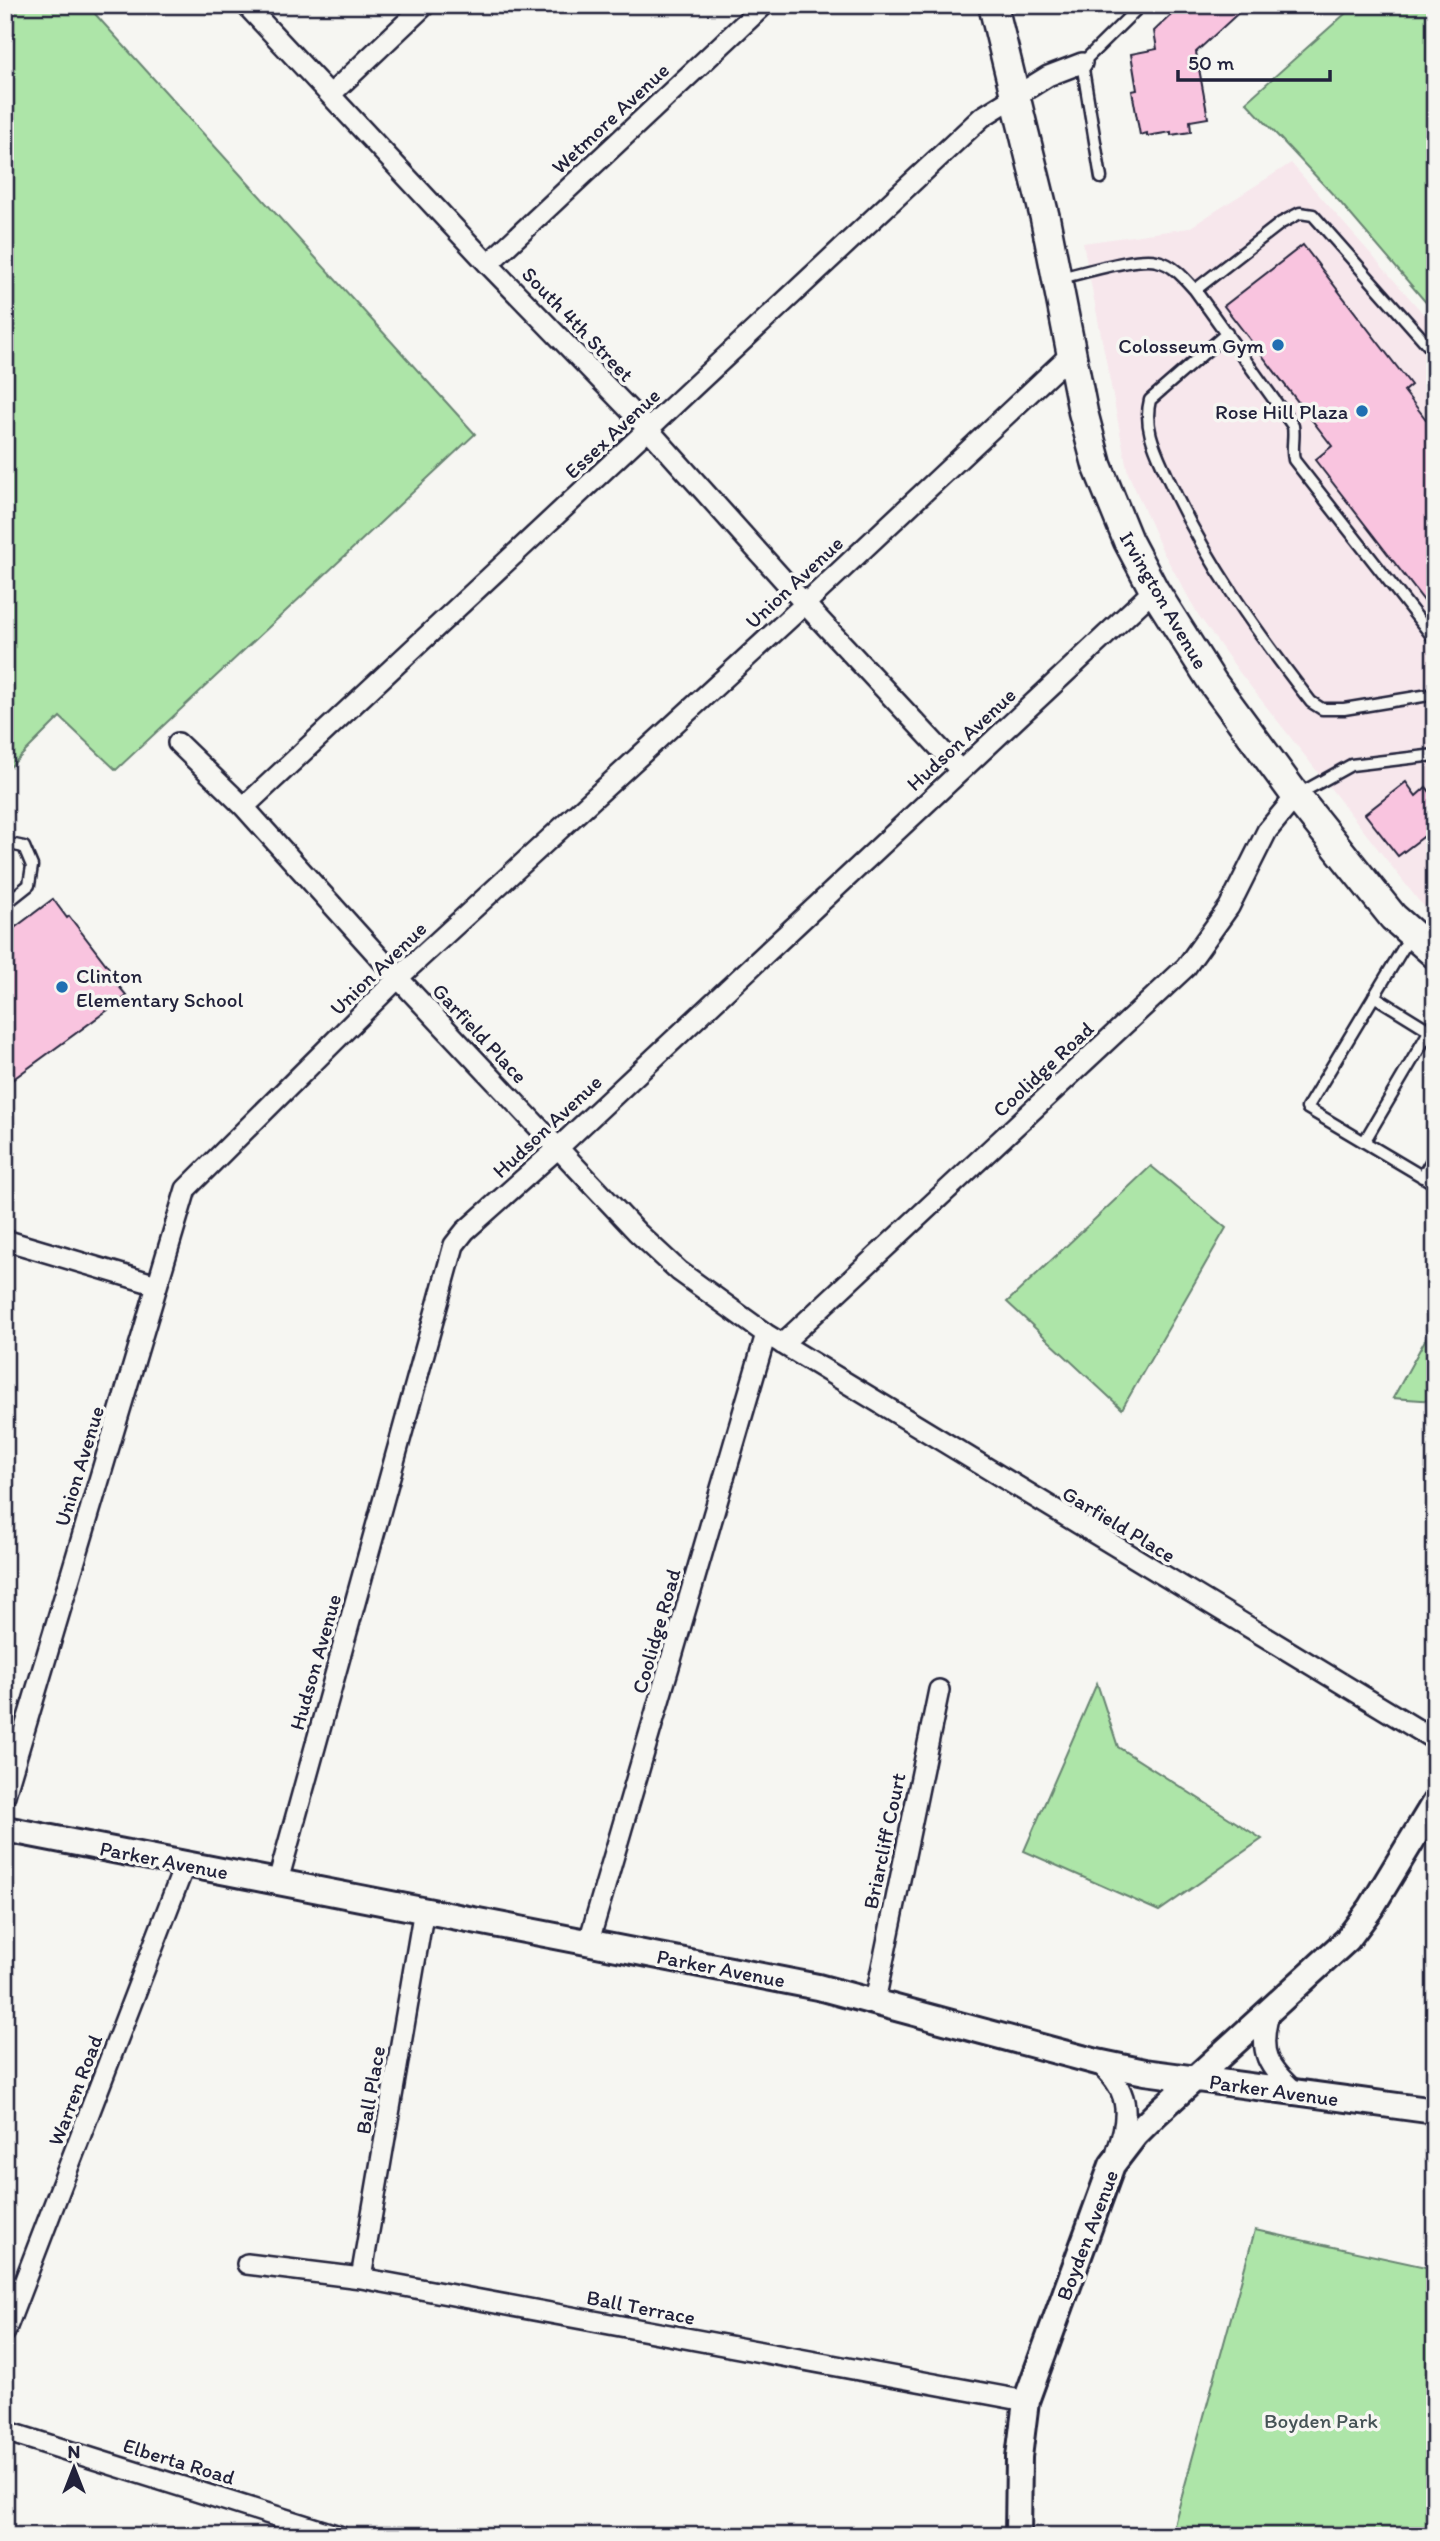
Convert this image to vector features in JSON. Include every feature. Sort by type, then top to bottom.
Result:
[{"type":"main road","name":"Irvington Avenue","points":[[993,5],[1045,218],[1070,355],[1097,465],[1109,499],[1154,590],[1213,683],[1296,796],[1374,895],[1411,935],[1435,954]]},
{"type":"street","name":"South 4th Street","points":[[246,5],[488,264],[649,430],[805,604],[960,770]]},
{"type":"street","points":[[330,95],[425,5]]},
{"type":"street","name":"Wetmore Avenue","points":[[488,264],[764,5]]},
{"type":"street","points":[[1015,95],[1048,76],[1082,62]]},
{"type":"street","name":"Essex Avenue","points":[[244,807],[982,117],[1015,95]]},
{"type":"street","name":"Union Avenue","points":[[5,1795],[186,1189],[398,978],[805,604],[1070,355]]},
{"type":"street","name":"Hudson Avenue","points":[[278,1881],[454,1245],[465,1231],[557,1149],[1154,590]]},
{"type":"street","name":"Garfield Place","points":[[178,743],[244,807],[557,1149],[679,1271],[774,1339],[1435,1740]]},
{"type":"street","name":"Coolidge Road","points":[[589,1941],[774,1339],[1186,967],[1229,907],[1267,831],[1296,796]]},
{"type":"street","points":[[5,1240],[157,1285]]},
{"type":"street","name":"Briarcliff Court","points":[[875,2001],[939,1690]]},
{"type":"street","name":"Boyden Avenue","points":[[1018,2536],[1019,2458],[1026,2401],[1112,2165],[1135,2135],[1156,2114],[1269,2014],[1347,1940],[1371,1908],[1435,1802]]},
{"type":"street","name":"Parker Avenue","points":[[5,1829],[818,1987],[1097,2062],[1145,2072],[1435,2111]]},
{"type":"street","name":"Warren Road","points":[[5,2332],[186,1864]]},
{"type":"street","name":"Ball Place","points":[[361,2278],[424,1909]]},
{"type":"street","points":[[1269,2014],[1263,2037],[1265,2051],[1273,2068],[1296,2093]]},
{"type":"street","points":[[1097,2062],[1111,2073],[1125,2101],[1125,2129],[1112,2165]]},
{"type":"street","name":"Ball Terrace","points":[[247,2264],[361,2278],[1026,2401]]},
{"type":"street","name":"Elberta Road","points":[[5,2431],[339,2536]]},
{"type":"lane","points":[[1101,178],[1082,62],[1141,5]]},
{"type":"lane","points":[[1195,290],[1281,223],[1300,213],[1313,215],[1435,353]]},
{"type":"lane","points":[[1056,279],[1139,261],[1157,261],[1178,271],[1227,333],[1293,426],[1291,447],[1294,460],[1435,640]]},
{"type":"lane","points":[[1227,333],[1150,400],[1146,414],[1153,443],[1187,520],[1252,625],[1311,702],[1322,709],[1344,709],[1435,694]]},
{"type":"lane","points":[[1296,796],[1351,765],[1435,755]]},
{"type":"lane","points":[[5,842],[24,847],[32,866],[29,885],[5,904]]},
{"type":"lane","points":[[1411,935],[1307,1108],[1435,1184]]},
{"type":"lane","points":[[1364,1142],[1432,1032],[1374,996]]},
{"type":"lane","points":[[1422,1177],[1435,1155]]},
{"type":"shaded area","points":[[1291,163],[1435,327],[1435,917],[1418,900],[1240,673],[1199,616],[1163,552],[1128,473],[1083,243],[1189,228]]},
{"type":"green space","points":[[5,5],[87,5],[475,434],[116,770],[60,717],[5,772]]},
{"type":"green space","points":[[1355,5],[1435,5],[1435,313],[1339,201],[1246,102]]},
{"type":"green space","points":[[1151,1166],[1226,1228],[1122,1409],[1007,1302]]},
{"type":"green space","points":[[1435,1322],[1435,1401],[1393,1398]]},
{"type":"green space","points":[[1097,1683],[1118,1747],[1262,1839],[1159,1911],[1024,1851]]},
{"type":"green space","name":"Boyden Park","points":[[1255,2230],[1435,2269],[1435,2536],[1171,2536]]},
{"type":"building","points":[[1165,5],[1247,5],[1196,52],[1208,118],[1190,121],[1191,132],[1140,135],[1132,91],[1137,90],[1131,54],[1157,49],[1154,31],[1173,13]]},
{"type":"building","name":"Rose Hill Plaza","points":[[1303,245],[1411,385],[1404,391],[1435,431],[1435,615],[1315,460],[1332,446],[1224,306]]},
{"type":"building","points":[[1406,782],[1416,796],[1426,787],[1435,798],[1435,828],[1398,856],[1365,814]]},
{"type":"building","name":"Clinton Elementary School","points":[[53,899],[115,976],[112,978],[127,996],[5,1085],[5,935]]},
{"type":"place","name":"Colosseum Gym","points":[[1278,345]]},
{"type":"place","name":"Rose Hill Plaza","points":[[1362,411]]},
{"type":"place","name":"Clinton Elementary School","points":[[62,987]]}]
